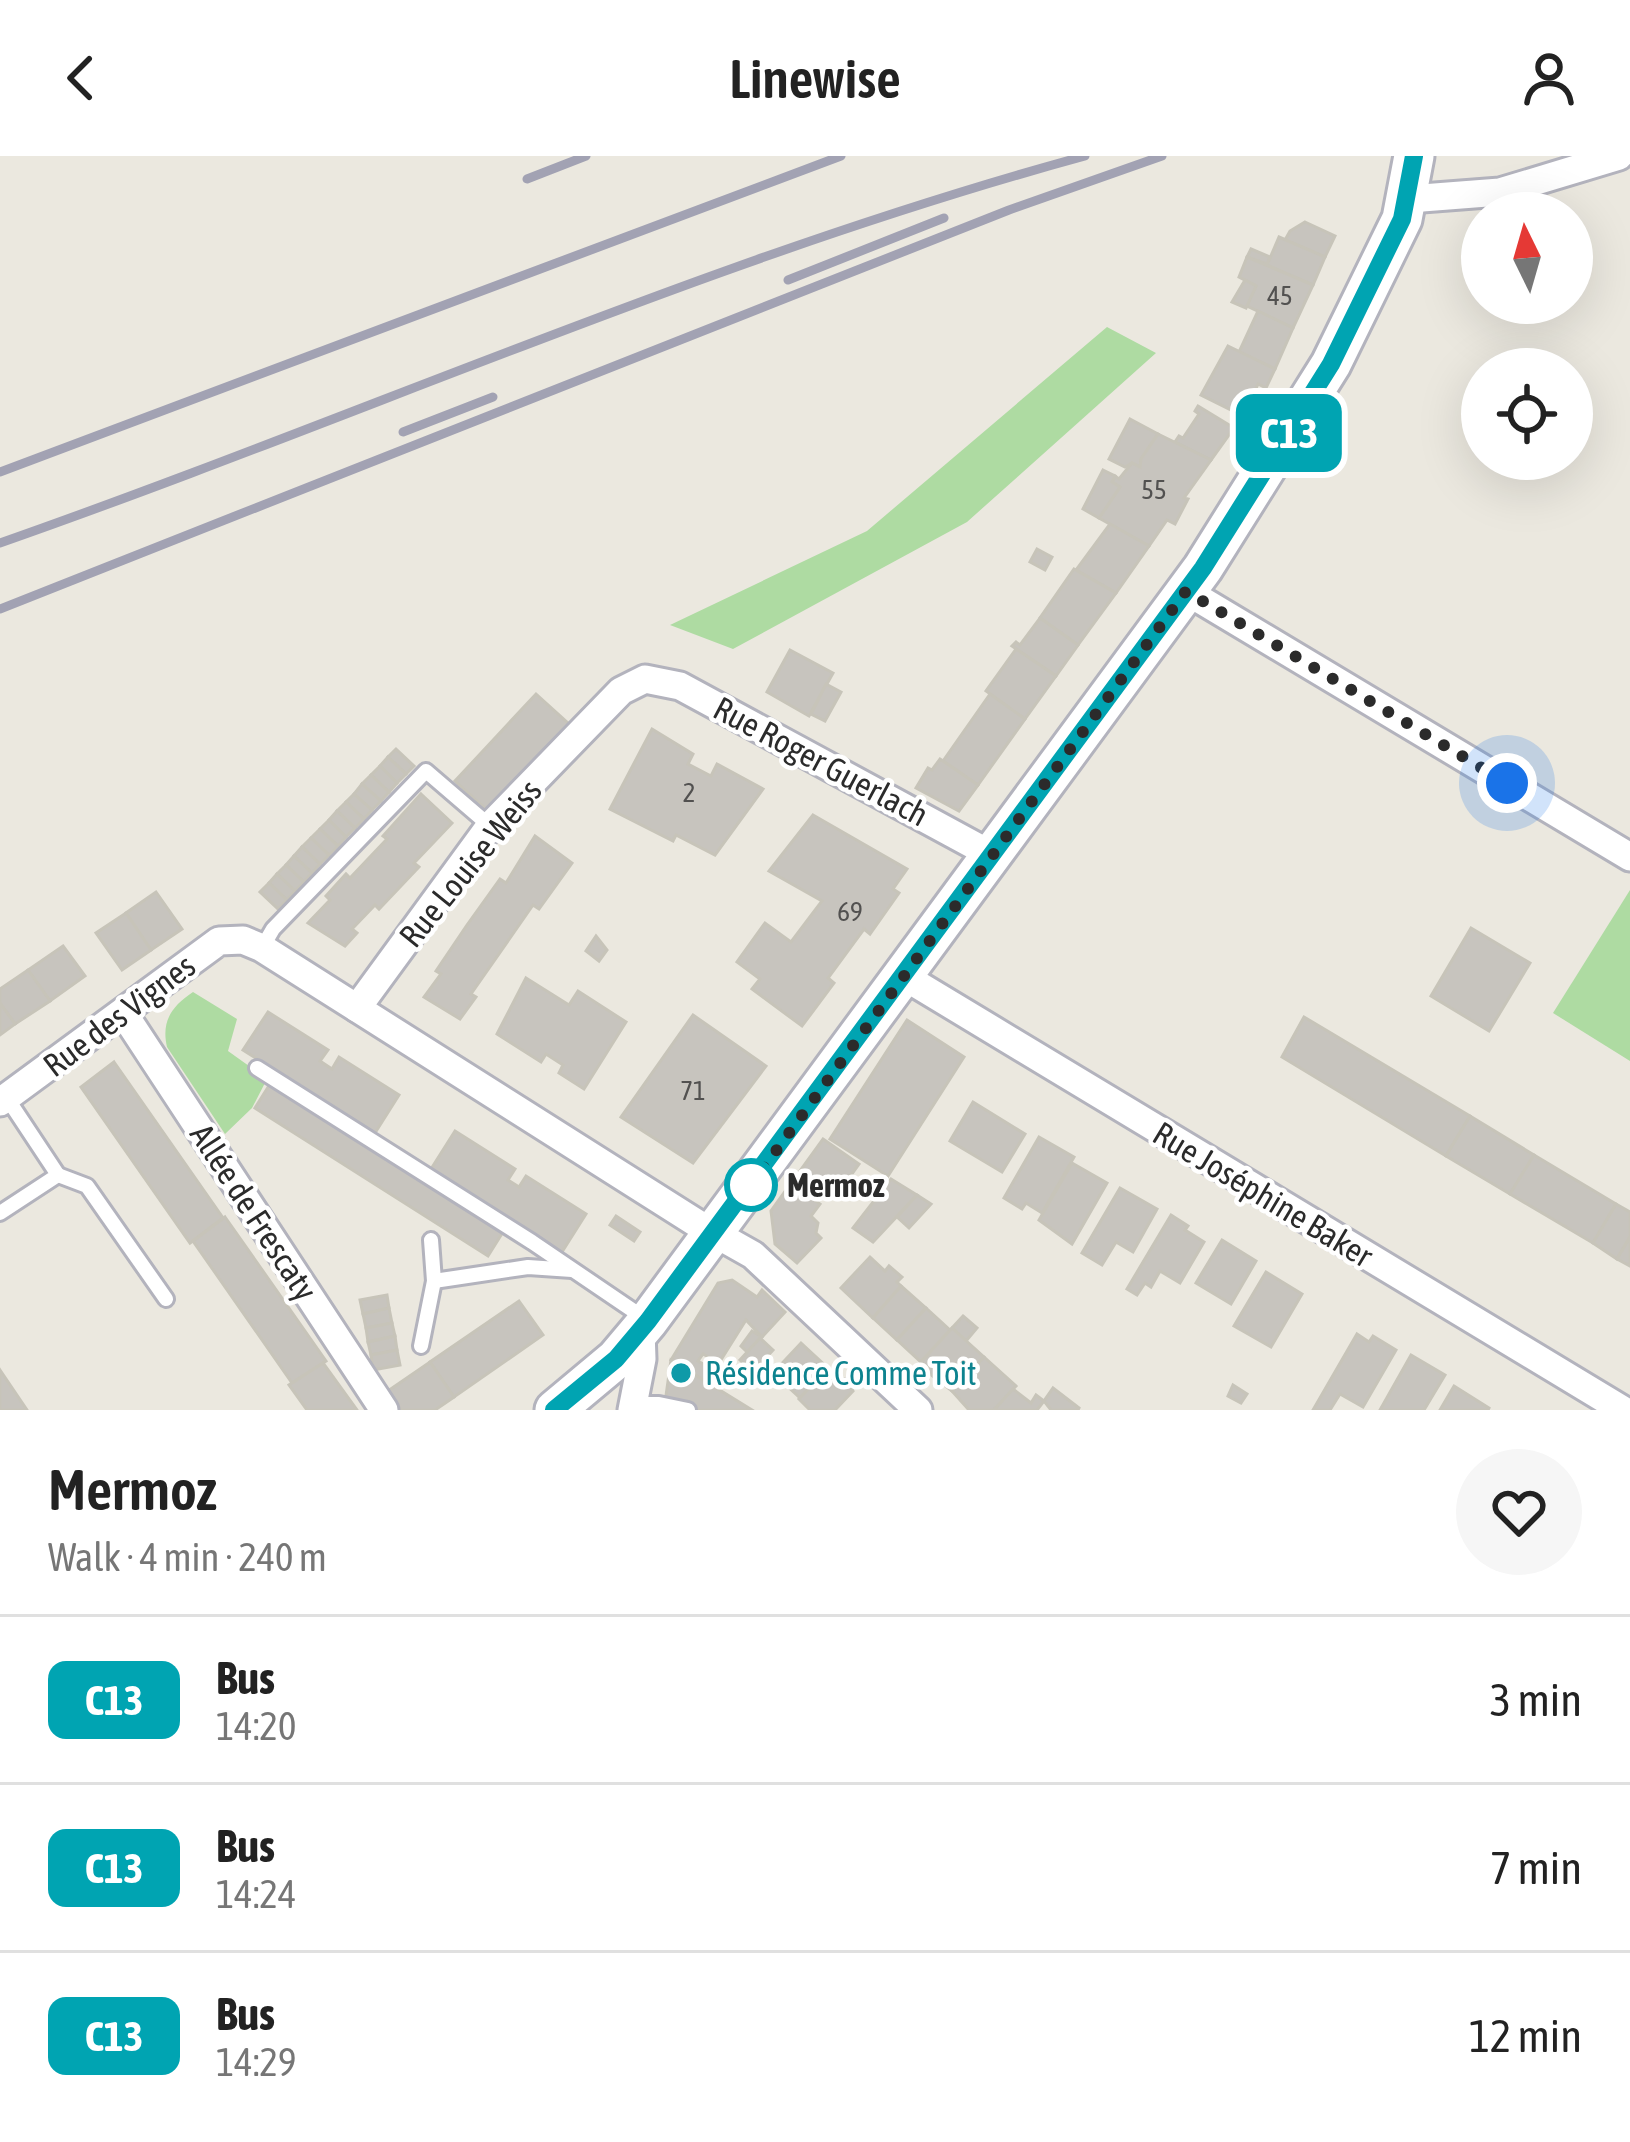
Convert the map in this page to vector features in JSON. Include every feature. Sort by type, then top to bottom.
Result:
[{"type":"street","points":[[555,1410],[616,1359],[644,1326],[1186,591],[1331,364],[1412,175],[1500,192],[1619,156]]},
{"type":"street","points":[[1186,591],[1630,857]]},
{"type":"street","name":"Rue Roger Guerlach","points":[[645,679],[680,686],[992,855]]},
{"type":"street","name":"Rue Louise Weiss","points":[[357,1008],[490,826],[621,691],[645,679]]},
{"type":"street","name":"Rue des Vignes","points":[[3,1100],[219,940],[252,944]]},
{"type":"street","points":[[252,944],[753,1255],[918,1410]]},
{"type":"street","name":"Rue Joséphine Baker","points":[[905,977],[1623,1410]]},
{"type":"street","name":"Allée de Frescaty","points":[[124,1014],[384,1410]]},
{"type":"street","points":[[632,1407],[644,1326]]},
{"type":"lane","points":[[252,944],[273,929],[426,771],[490,826]]},
{"type":"lane","points":[[257,1067],[576,1271],[644,1326]]},
{"type":"lane","points":[[3,1100],[58,1174],[87,1186],[166,1298]]},
{"type":"lane","points":[[0,1213],[58,1174]]},
{"type":"lane","points":[[421,1346],[434,1281],[431,1240]]},
{"type":"lane","points":[[434,1281],[528,1267],[576,1271]]},
{"type":"lane","points":[[632,1407],[659,1404],[688,1410]]},
{"type":"green space","points":[[1107,327],[1156,353],[967,522],[733,649],[670,625],[867,531]]},
{"type":"green space","points":[[1630,890],[1630,1061],[1553,1013]]},
{"type":"green space","points":[[193,992],[237,1019],[228,1051],[267,1079],[252,1108],[225,1134],[167,1047],[170,1015]]},
{"type":"building","points":[[1305,222],[1335,236],[1325,257],[1285,240]]},
{"type":"building","points":[[1279,237],[1325,257],[1313,285],[1267,265]]},
{"type":"building","points":[[1251,249],[1270,257],[1267,264],[1247,257]]},
{"type":"building","points":[[1247,257],[1313,285],[1293,328],[1247,306],[1256,286],[1239,277]]},
{"type":"building","points":[[1245,280],[1256,286],[1246,308],[1232,302]]},
{"type":"building","points":[[1258,311],[1293,328],[1275,369],[1239,352]]},
{"type":"building","points":[[1228,346],[1275,369],[1266,388],[1258,384],[1243,416],[1201,395]]},
{"type":"building","points":[[1198,406],[1234,428],[1211,460],[1175,442],[1199,414]]},
{"type":"building","points":[[1130,419],[1158,434],[1140,467],[1132,463],[1125,467],[1109,459]]},
{"type":"building","points":[[1158,434],[1211,460],[1184,498],[1188,499],[1175,524],[1167,520],[1149,546],[1099,518],[1120,487],[1112,482],[1115,476],[1119,479],[1132,463],[1140,467]]},
{"type":"building","points":[[1103,470],[1115,476],[1112,482],[1120,487],[1099,518],[1083,509]]},
{"type":"building","points":[[1110,524],[1149,546],[1116,593],[1076,570]]},
{"type":"building","points":[[1037,549],[1052,557],[1045,570],[1030,562]]},
{"type":"building","points":[[1074,569],[1116,593],[1078,645],[1040,618]]},
{"type":"building","points":[[1040,618],[1078,645],[1056,676],[1012,646],[1020,645]]},
{"type":"building","points":[[1016,649],[1056,676],[1025,719],[986,691]]},
{"type":"building","points":[[790,650],[833,673],[809,716],[767,692]]},
{"type":"building","points":[[826,684],[841,692],[825,721],[811,714]]},
{"type":"building","points":[[536,694],[569,724],[548,753],[543,751],[488,811],[455,781]]},
{"type":"building","points":[[990,694],[1025,719],[978,785],[943,761]]},
{"type":"building","points":[[652,729],[693,754],[688,764],[711,776],[717,764],[763,789],[715,855],[676,835],[673,841],[610,809]]},
{"type":"building","points":[[396,749],[414,766],[406,774],[388,757]]},
{"type":"building","points":[[388,757],[406,774],[397,783],[380,766]]},
{"type":"building","points":[[940,759],[978,785],[959,811],[916,788]]},
{"type":"building","points":[[380,766],[397,783],[389,792],[371,775]]},
{"type":"building","points":[[371,775],[389,792],[381,801],[362,784]]},
{"type":"building","points":[[362,784],[381,801],[372,810],[354,794]]},
{"type":"building","points":[[354,794],[372,810],[364,819],[346,802]]},
{"type":"building","points":[[421,794],[452,823],[414,863],[419,867],[379,909],[375,905],[352,929],[357,933],[345,946],[308,923],[330,900],[326,896],[387,839],[383,836]]},
{"type":"building","points":[[346,802],[364,819],[355,828],[337,811]]},
{"type":"building","points":[[337,811],[355,828],[346,837],[329,820]]},
{"type":"building","points":[[813,815],[907,869],[893,889],[899,893],[870,934],[864,929],[828,978],[834,983],[802,1026],[752,989],[760,979],[737,962],[765,923],[791,942],[822,901],[769,871]]},
{"type":"building","points":[[329,820],[346,837],[338,846],[320,829]]},
{"type":"building","points":[[320,829],[338,846],[329,855],[311,838]]},
{"type":"building","points":[[535,836],[572,863],[539,909],[533,905],[471,994],[476,997],[460,1019],[424,997],[467,925],[500,879],[506,883]]},
{"type":"building","points":[[311,838],[329,855],[320,864],[302,847]]},
{"type":"building","points":[[302,847],[320,864],[312,873],[294,856]]},
{"type":"building","points":[[294,856],[312,873],[304,882],[286,865]]},
{"type":"building","points":[[286,865],[304,882],[295,891],[277,874]]},
{"type":"building","points":[[277,874],[295,891],[287,900],[269,883]]},
{"type":"building","points":[[269,883],[287,900],[278,909],[260,892]]},
{"type":"building","points":[[156,892],[182,929],[151,950],[126,913]]},
{"type":"building","points":[[126,913],[151,950],[122,970],[96,933]]},
{"type":"building","points":[[1471,928],[1530,963],[1489,1031],[1431,996]]},
{"type":"building","points":[[596,936],[607,950],[599,961],[586,951]]},
{"type":"building","points":[[63,946],[85,976],[50,1001],[28,970]]},
{"type":"building","points":[[28,970],[50,1001],[15,1024],[0,1003],[0,989]]},
{"type":"building","points":[[526,978],[569,1005],[578,991],[626,1022],[584,1089],[559,1073],[563,1065],[546,1054],[541,1062],[497,1034]]},
{"type":"building","points":[[0,1003],[15,1024],[0,1035]]},
{"type":"building","points":[[268,1012],[328,1050],[320,1061],[332,1069],[339,1057],[399,1095],[375,1133],[243,1050]]},
{"type":"building","points":[[693,1015],[766,1066],[693,1163],[621,1117]]},
{"type":"building","points":[[1304,1017],[1470,1116],[1446,1156],[1282,1057]]},
{"type":"building","points":[[907,1020],[964,1057],[888,1176],[830,1139]]},
{"type":"building","points":[[114,1062],[223,1218],[190,1243],[81,1087]]},
{"type":"building","points":[[270,1084],[503,1232],[488,1256],[255,1108]]},
{"type":"building","points":[[973,1102],[1025,1134],[1002,1172],[950,1141]]},
{"type":"building","points":[[1470,1116],[1534,1155],[1510,1194],[1446,1156]]},
{"type":"building","points":[[455,1131],[515,1169],[508,1180],[519,1187],[526,1176],[586,1214],[562,1252],[431,1169]]},
{"type":"building","points":[[1039,1137],[1074,1157],[1042,1213],[1026,1203],[1022,1209],[1004,1198]]},
{"type":"building","points":[[823,1139],[859,1164],[836,1196],[800,1171]]},
{"type":"building","points":[[1534,1155],[1616,1204],[1593,1243],[1510,1194]]},
{"type":"building","points":[[1072,1163],[1107,1183],[1072,1244],[1039,1220]]},
{"type":"building","points":[[891,1179],[917,1195],[873,1242],[853,1228]]},
{"type":"building","points":[[791,1183],[820,1204],[811,1216],[821,1238],[797,1263],[775,1244],[771,1211]]},
{"type":"building","points":[[1120,1188],[1157,1209],[1133,1252],[1116,1242],[1102,1265],[1082,1253]]},
{"type":"building","points":[[917,1195],[931,1204],[909,1228],[897,1217]]},
{"type":"building","points":[[1616,1204],[1630,1212],[1630,1237],[1617,1259],[1593,1243]]},
{"type":"building","points":[[1171,1215],[1204,1242],[1180,1283],[1160,1271],[1151,1287],[1145,1283],[1137,1295],[1127,1289]]},
{"type":"building","points":[[616,1216],[640,1232],[634,1241],[610,1225]]},
{"type":"building","points":[[225,1217],[326,1361],[292,1383],[193,1241]]},
{"type":"building","points":[[1630,1237],[1630,1266],[1617,1259]]},
{"type":"building","points":[[1222,1240],[1256,1261],[1231,1304],[1196,1283]]},
{"type":"building","points":[[870,1257],[885,1271],[889,1266],[902,1277],[897,1282],[901,1286],[873,1318],[841,1288]]},
{"type":"building","points":[[1266,1272],[1302,1294],[1271,1347],[1234,1326]]},
{"type":"building","points":[[732,1280],[757,1297],[762,1290],[785,1312],[762,1337],[746,1320],[719,1363],[703,1354],[698,1361],[724,1376],[714,1387],[671,1360],[718,1283]]},
{"type":"building","points":[[901,1286],[926,1308],[897,1340],[873,1318]]},
{"type":"building","points":[[387,1295],[389,1308],[363,1314],[360,1300]]},
{"type":"building","points":[[519,1301],[543,1335],[454,1397],[430,1362]]},
{"type":"building","points":[[389,1308],[392,1323],[366,1328],[363,1314]]},
{"type":"building","points":[[926,1308],[950,1330],[921,1362],[897,1340]]},
{"type":"building","points":[[963,1316],[977,1328],[966,1341],[952,1328]]},
{"type":"building","points":[[392,1323],[395,1336],[368,1342],[366,1328]]},
{"type":"building","points":[[952,1328],[984,1357],[952,1391],[921,1362]]},
{"type":"building","points":[[752,1331],[762,1337],[747,1352],[741,1346]]},
{"type":"building","points":[[1357,1334],[1369,1342],[1373,1336],[1396,1350],[1363,1407],[1340,1394],[1330,1410],[1313,1410]]},
{"type":"building","points":[[395,1336],[397,1350],[371,1355],[368,1342]]},
{"type":"building","points":[[760,1338],[773,1350],[753,1372],[740,1360]]},
{"type":"building","points":[[801,1343],[828,1368],[800,1398],[773,1373]]},
{"type":"building","points":[[397,1350],[400,1365],[373,1370],[371,1355]]},
{"type":"building","points":[[1411,1355],[1445,1375],[1424,1410],[1380,1410]]},
{"type":"building","points":[[984,1357],[1016,1386],[994,1410],[969,1410],[952,1391]]},
{"type":"building","name":"Résidence Comme Toit","points":[[671,1360],[752,1410],[664,1410]]},
{"type":"building","points":[[430,1362],[454,1397],[435,1410],[401,1410],[388,1391]]},
{"type":"building","points":[[323,1363],[357,1410],[307,1410],[289,1385]]},
{"type":"building","points":[[828,1368],[840,1380],[846,1379],[853,1391],[835,1410],[810,1410],[799,1399]]},
{"type":"building","points":[[0,1370],[27,1410],[0,1410]]},
{"type":"building","points":[[1233,1385],[1247,1394],[1241,1403],[1228,1396]]},
{"type":"building","points":[[1454,1386],[1489,1408],[1488,1410],[1440,1410]]},
{"type":"building","points":[[1053,1388],[1078,1410],[1051,1410],[1044,1401]]},
{"type":"building","points":[[1013,1389],[1031,1403],[1036,1395],[1044,1401],[1037,1410],[994,1410]]},
{"type":"railway","points":[[527,179],[586,156]]},
{"type":"railway","points":[[0,472],[841,156]]},
{"type":"railway","points":[[0,543],[674,289],[947,196],[1085,156]]},
{"type":"railway","points":[[0,609],[1009,210],[1162,156]]},
{"type":"railway","points":[[788,280],[944,218]]},
{"type":"railway","points":[[403,432],[493,397]]},
{"type":"bus line","name":"C13","points":[[554,1410],[616,1359],[648,1321],[1203,568],[1331,364],[1402,219],[1414,156]]},
{"type":"place","name":"Mermoz","points":[[751,1185]]},
{"type":"place","name":"Résidence Comme Toit","points":[[681,1373]]},
{"type":"route","points":[[751,1185],[1186,591],[1507,783]]}]
